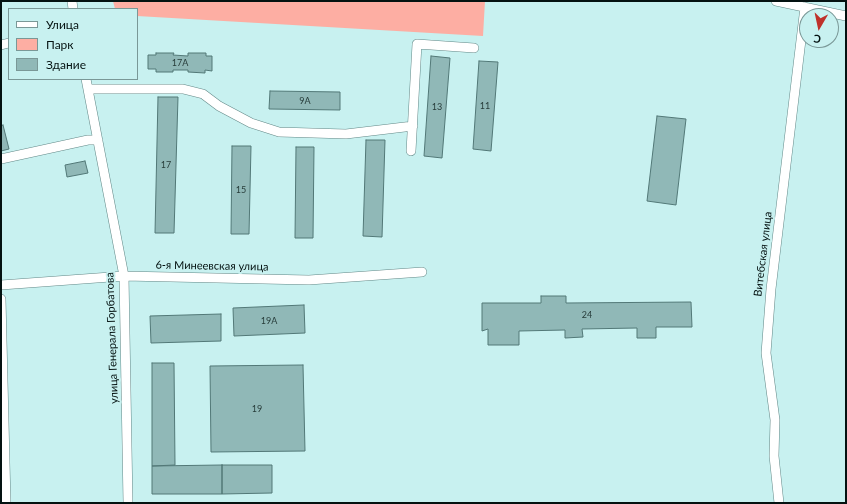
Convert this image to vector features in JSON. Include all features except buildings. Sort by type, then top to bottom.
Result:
[{"type":"street","points":[[776,1],[805,8]]},
{"type":"street","points":[[411,151],[417,44],[474,48]]},
{"type":"street","name":"Витебская улица","points":[[779,503],[774,456],[775,420],[766,353],[771,289],[800,48]]},
{"type":"street","name":"улица Генерала Горбатова","points":[[86,80],[124,276],[128,503]]},
{"type":"street","points":[[88,89],[183,89],[203,94],[219,106],[252,123],[279,132],[346,134],[412,126]]},
{"type":"street","points":[[1,159],[88,140],[98,140]]},
{"type":"street","name":"6-я Минеевская улица","points":[[1,285],[124,276],[309,280],[422,272]]},
{"type":"street","points":[[1,299],[6,503]]},
{"type":"green space","points":[[113,1],[485,1],[483,36],[138,16],[138,8],[115,8]]}]
